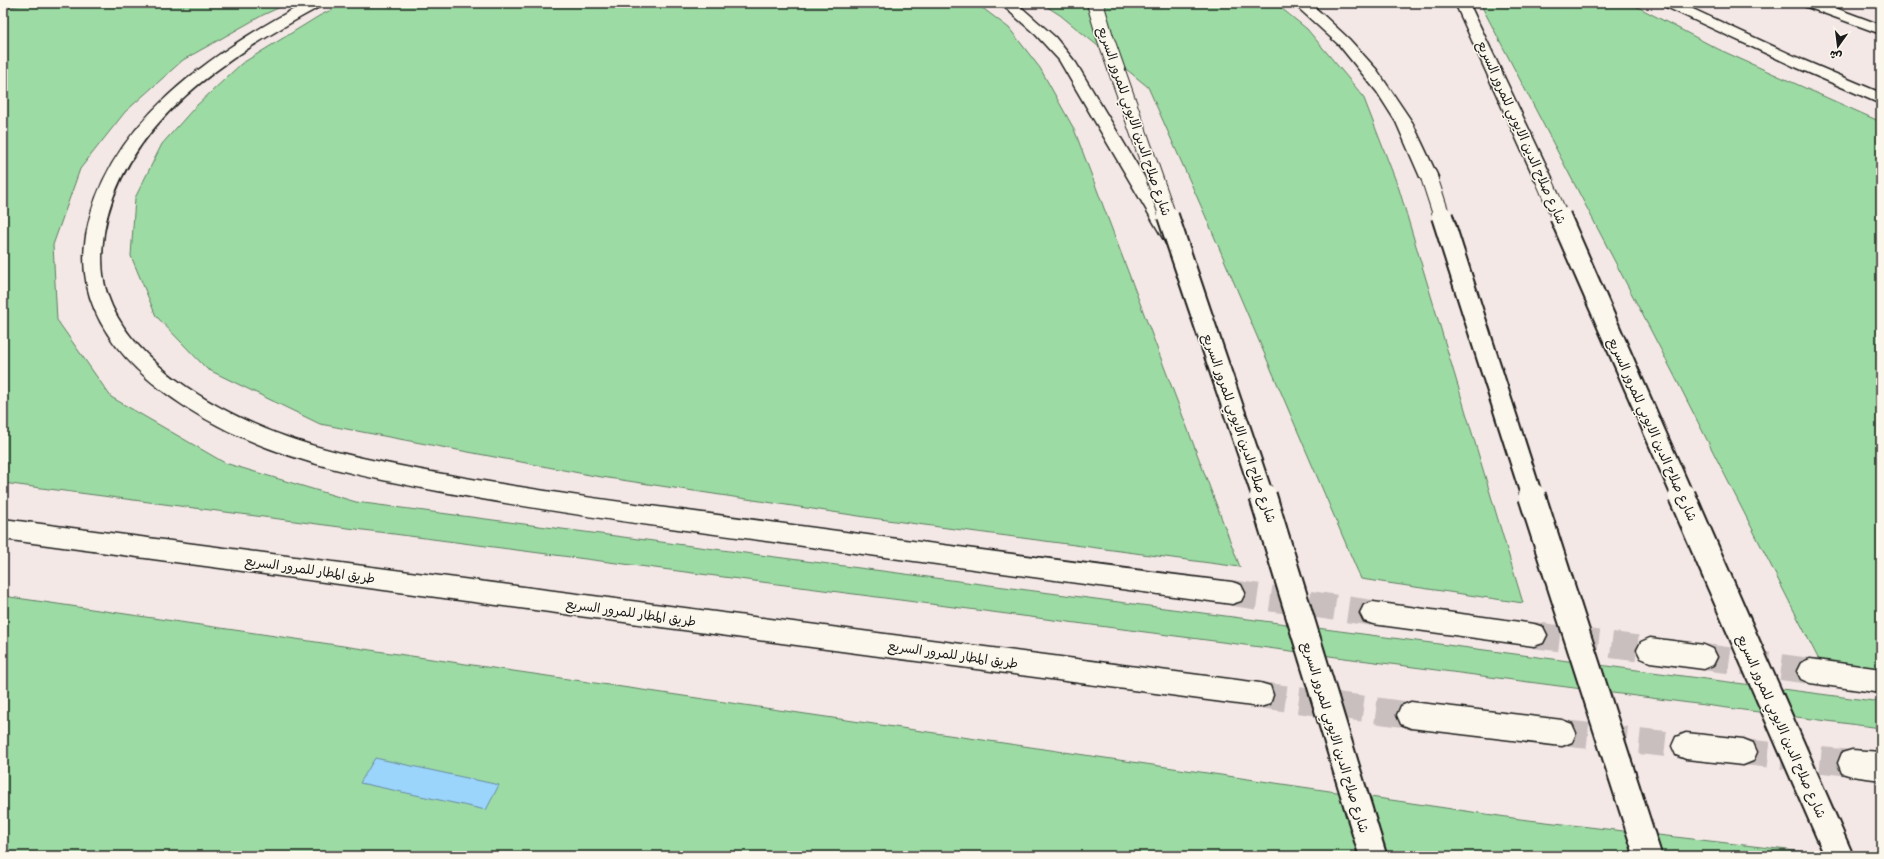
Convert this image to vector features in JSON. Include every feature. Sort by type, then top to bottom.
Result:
[{"type":"main road","points":[[316,3],[275,24],[237,48],[193,81],[165,107],[145,129],[126,155],[111,182],[101,210],[94,239],[93,268],[98,298],[111,323],[129,348],[153,372],[182,394],[222,418],[268,439],[320,457],[378,470],[559,504],[1232,593]]},
{"type":"main road","points":[[1007,3],[1040,29],[1057,46],[1071,66],[1181,253]]},
{"type":"main road","name":"شارع صلاح الدين الايوبي للمرور السريع","points":[[1095,3],[1105,37],[1181,253],[1271,520],[1372,856]]},
{"type":"main road","points":[[1300,3],[1341,40],[1375,78],[1403,121],[1429,177],[1648,856]]},
{"type":"main road","name":"شارع صلاح الدين الايوبي للمرور السريع","points":[[1462,3],[1544,180],[1839,856]]},
{"type":"main road","points":[[1669,3],[1798,63],[1881,99]]},
{"type":"main road","points":[[1809,3],[1881,30]]},
{"type":"main road","name":"طريق المطار للمرور السريع","points":[[3,529],[1260,695]]},
{"type":"main road","points":[[1373,613],[1534,635]]},
{"type":"main road","points":[[1650,650],[1704,657]]},
{"type":"main road","points":[[1810,671],[1881,681]]},
{"type":"main road","points":[[1411,715],[1562,733]]},
{"type":"main road","points":[[1686,746],[1743,752]]},
{"type":"main road","points":[[1852,763],[1881,766]]},
{"type":"green space","points":[[28,3],[289,3],[263,15],[183,60],[125,112],[80,169],[53,245],[57,320],[111,397],[225,463],[356,502],[1881,702],[1881,728],[3,483],[3,9]]},
{"type":"green space","points":[[345,3],[976,3],[1009,28],[1040,68],[1074,129],[1240,567],[872,518],[595,476],[320,424],[207,369],[156,316],[131,256],[135,198],[162,144],[195,107],[241,64],[319,16]]},
{"type":"green space","points":[[1041,3],[1275,3],[1307,29],[1363,96],[1399,189],[1523,603],[1361,579],[1205,215],[1148,87],[1060,15]]},
{"type":"green space","points":[[1480,3],[1630,3],[1718,49],[1881,122],[1881,670],[1820,662],[1672,371]]},
{"type":"green space","points":[[3,596],[1520,819],[1839,856],[3,856]]},
{"type":"water","points":[[375,758],[499,785],[486,810],[360,783]]},
{"type":"tunnel","points":[[1232,593],[1373,613]]},
{"type":"tunnel","points":[[1534,635],[1650,650]]},
{"type":"tunnel","points":[[1704,657],[1810,671]]},
{"type":"tunnel","points":[[1260,695],[1411,715]]},
{"type":"tunnel","points":[[1562,733],[1686,746]]},
{"type":"tunnel","points":[[1743,752],[1852,763]]}]
